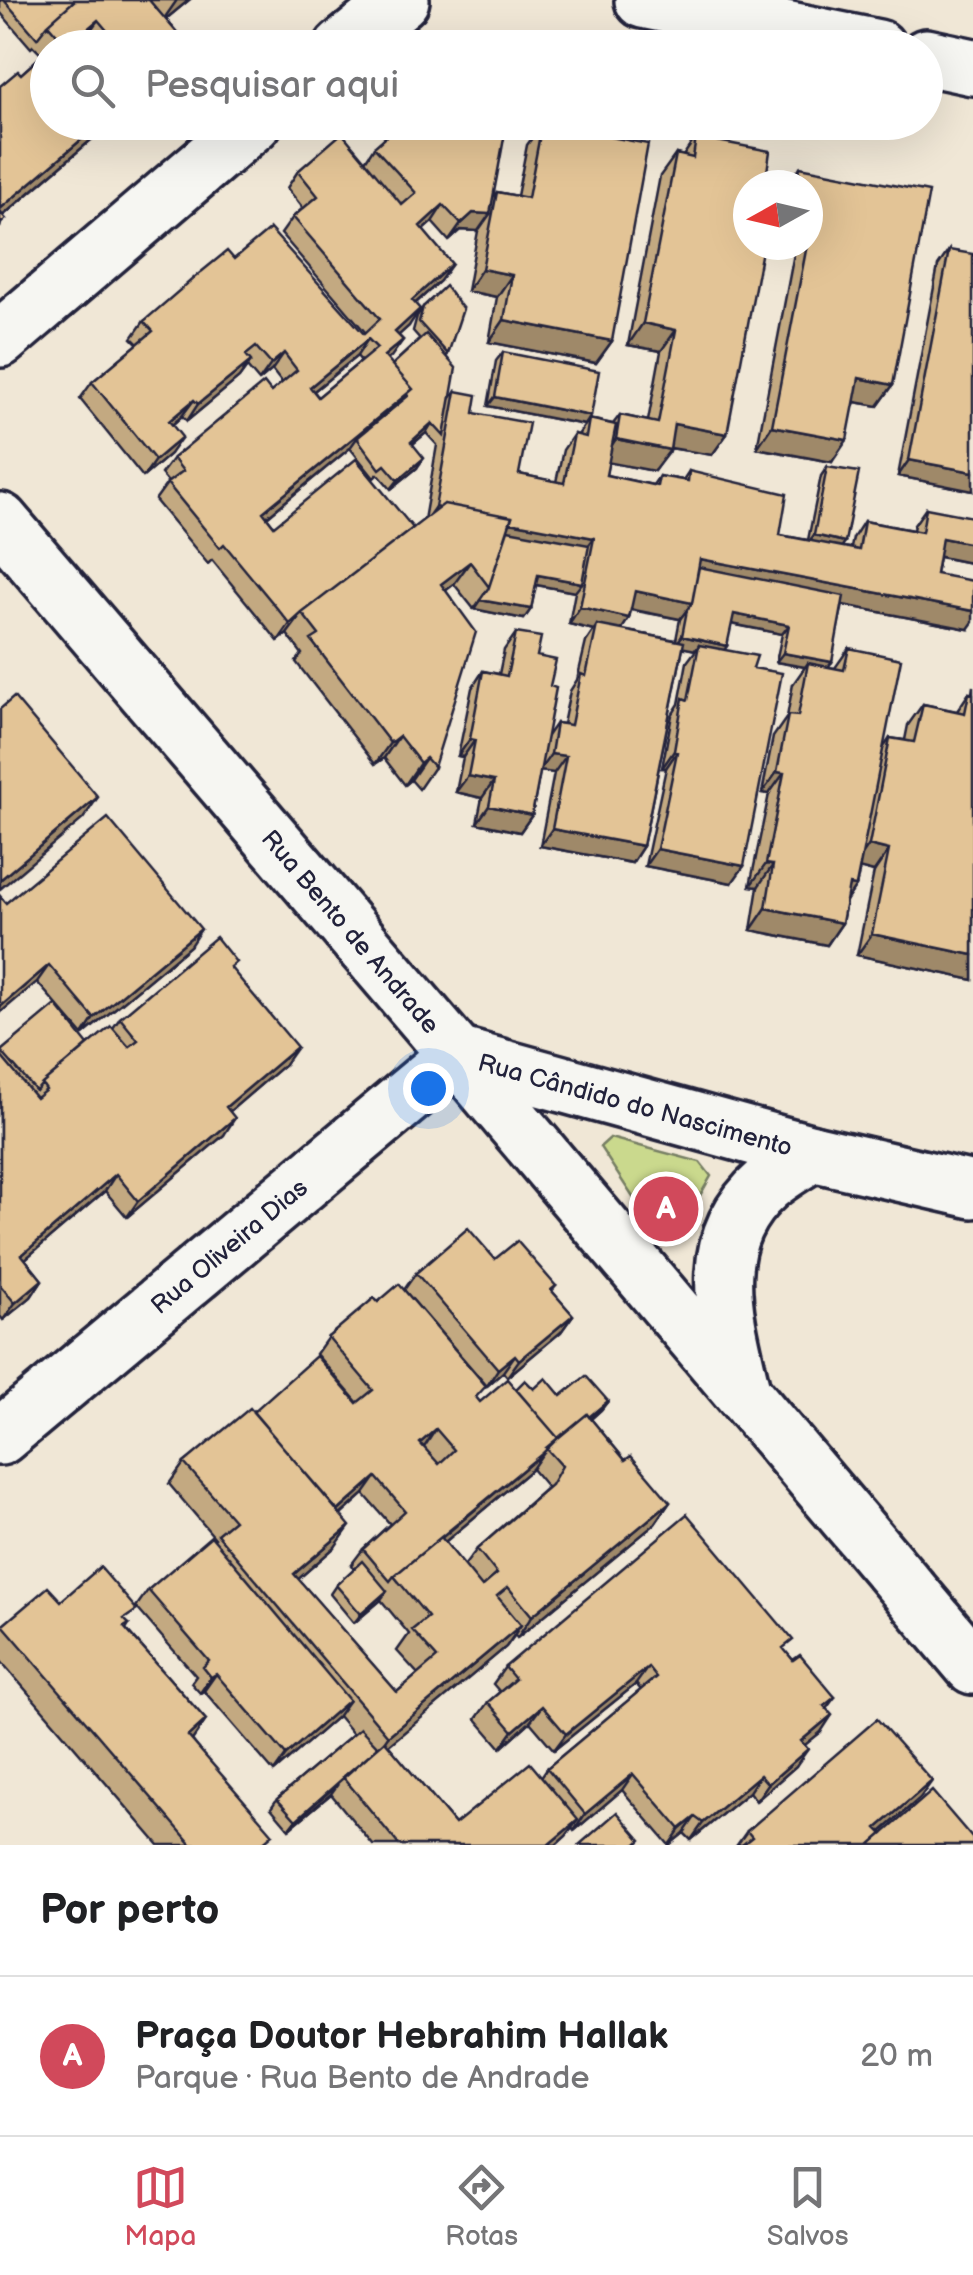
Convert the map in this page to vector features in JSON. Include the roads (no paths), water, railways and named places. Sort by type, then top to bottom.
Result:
[{"type":"street","points":[[364,30],[401,0]]},
{"type":"street","points":[[642,0],[790,30]]},
{"type":"street","points":[[943,60],[973,66]]},
{"type":"street","points":[[0,338],[233,140]]},
{"type":"street","name":"Rua Bento de Andrade","points":[[0,521],[973,1666]]},
{"type":"street","name":"Rua Cândido do Nascimento","points":[[457,1055],[812,1154],[973,1190]]},
{"type":"street","name":"Rua Oliveira Dias","points":[[0,1437],[457,1055]]},
{"type":"street","name":"Rua Cândido do Nascimento","points":[[742,1394],[726,1317],[724,1250],[742,1210],[768,1183],[812,1154]]},
{"type":"place","name":"Praça Doutor Hebrahim Hallak","points":[[666,1209]]}]
